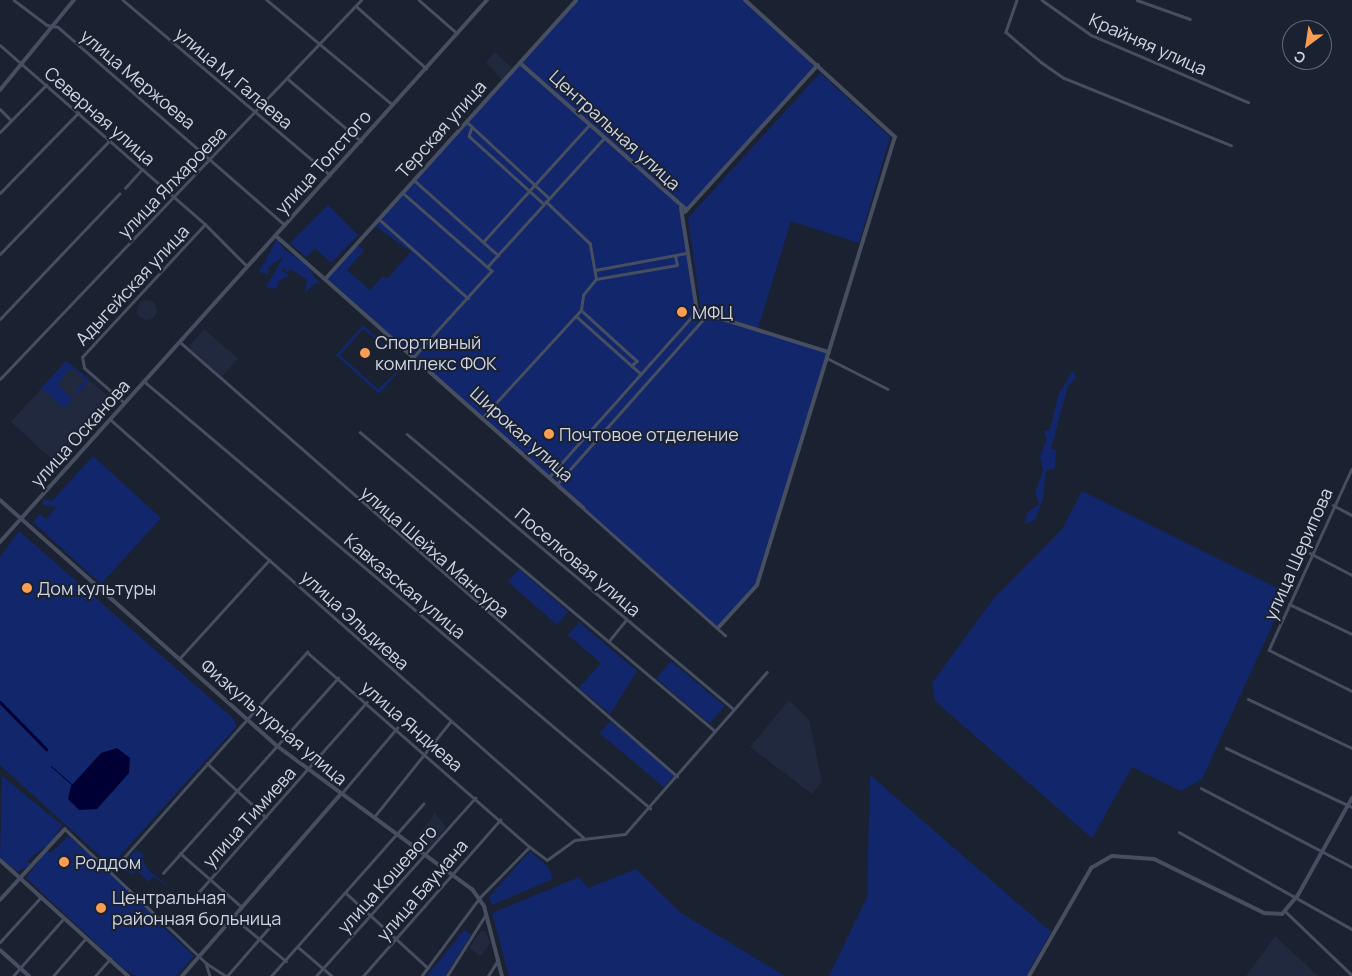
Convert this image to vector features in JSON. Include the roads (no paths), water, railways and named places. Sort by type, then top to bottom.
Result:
[{"type":"street","name":"улица Мержоева","points":[[14,0],[52,26],[211,159],[286,225]]},
{"type":"street","points":[[0,90],[74,0]]},
{"type":"street","name":"улица М. Галаева","points":[[123,0],[330,175]]},
{"type":"street","points":[[267,0],[393,105]]},
{"type":"street","name":"улица Ялхароева","points":[[0,379],[322,44],[361,0]]},
{"type":"street","points":[[419,0],[457,33]]},
{"type":"street","name":"улица Толстого","points":[[180,342],[487,0]]},
{"type":"street","name":"Терская улица","points":[[327,278],[576,0]]},
{"type":"street","points":[[718,628],[757,585],[895,137],[745,0]]},
{"type":"street","points":[[1016,0],[1006,32],[1064,78],[1231,145]]},
{"type":"street","name":"Крайняя улица","points":[[1042,0],[1090,35],[1248,102]]},
{"type":"street","points":[[1137,0],[1190,19]]},
{"type":"street","points":[[356,6],[426,68]]},
{"type":"street","name":"Северная улица","points":[[0,45],[205,224],[248,267]]},
{"type":"street","name":"Центральная улица","points":[[520,62],[681,208],[697,311]]},
{"type":"street","points":[[682,216],[818,65]]},
{"type":"street","points":[[288,79],[361,141]]},
{"type":"street","points":[[0,132],[46,85]]},
{"type":"street","points":[[0,109],[11,120]]},
{"type":"street","points":[[0,193],[78,113]]},
{"type":"street","points":[[466,122],[549,198]]},
{"type":"street","points":[[483,242],[589,124]]},
{"type":"street","points":[[472,128],[469,136],[590,244],[596,279]]},
{"type":"street","points":[[487,267],[604,138]]},
{"type":"street","points":[[0,254],[110,140]]},
{"type":"street","points":[[125,188],[142,169]]},
{"type":"street","points":[[414,180],[498,255]]},
{"type":"street","points":[[403,193],[492,271],[415,356]]},
{"type":"street","points":[[0,319],[119,194]]},
{"type":"street","points":[[681,208],[687,210]]},
{"type":"street","points":[[379,219],[468,298]]},
{"type":"street","name":"Адыгейская улица","points":[[126,404],[84,368],[82,357],[205,224]]},
{"type":"street","name":"Широкая улица","points":[[276,236],[327,278],[415,356],[725,635]]},
{"type":"street","points":[[595,270],[687,253]]},
{"type":"street","points":[[483,417],[581,310],[583,295],[596,279],[677,265],[675,255]]},
{"type":"street","points":[[581,310],[637,361],[632,366]]},
{"type":"street","points":[[549,476],[697,311],[828,352]]},
{"type":"street","points":[[557,484],[708,314]]},
{"type":"street","points":[[576,316],[641,374]]},
{"type":"street","name":"улица Осканова","points":[[0,542],[180,342]]},
{"type":"street","name":"улица Шейха Мансура","points":[[180,342],[677,776]]},
{"type":"street","points":[[827,358],[888,389]]},
{"type":"street","name":"Кавказская улица","points":[[145,382],[650,808]]},
{"type":"street","name":"улица Эльдиева","points":[[111,420],[450,722],[583,837]]},
{"type":"street","points":[[360,432],[715,731]]},
{"type":"street","name":"Поселковая улица","points":[[407,434],[733,709]]},
{"type":"street","name":"улица Шерипова","points":[[1352,469],[1310,553],[1269,650],[1352,691]]},
{"type":"street","name":"Физкультурная улица","points":[[0,500],[276,746],[373,819],[454,874],[480,898],[502,976]]},
{"type":"street","points":[[1334,505],[1352,515]]},
{"type":"street","points":[[1310,553],[1352,574]]},
{"type":"street","points":[[178,660],[268,560]]},
{"type":"street","points":[[1289,604],[1352,634]]},
{"type":"street","points":[[609,641],[626,620]]},
{"type":"street","name":"улица Яндиева","points":[[246,720],[307,652],[426,753],[530,847],[547,860],[583,837]]},
{"type":"street","points":[[583,837],[621,836],[650,808],[733,709],[767,672]]},
{"type":"street","points":[[162,873],[338,678]]},
{"type":"street","points":[[1248,699],[1352,748]]},
{"type":"street","name":"улица Тимиева","points":[[189,903],[367,702]]},
{"type":"street","points":[[110,870],[246,720]]},
{"type":"street","points":[[373,819],[450,722]]},
{"type":"street","points":[[182,976],[397,728]]},
{"type":"street","points":[[1226,748],[1350,806]]},
{"type":"street","points":[[207,763],[266,817]]},
{"type":"street","points":[[1201,788],[1323,850],[1352,867]]},
{"type":"street","name":"улица Кошевого","points":[[316,976],[372,916],[475,798]]},
{"type":"street","points":[[1286,912],[1350,806],[1352,798]]},
{"type":"street","points":[[271,976],[423,804]]},
{"type":"street","name":"улица Баумана","points":[[363,976],[500,820]]},
{"type":"street","points":[[0,900],[66,829],[206,963],[226,976],[274,923]]},
{"type":"street","points":[[1179,832],[1298,895],[1352,929]]},
{"type":"street","points":[[422,976],[480,898],[530,847]]},
{"type":"street","points":[[180,853],[242,908]]},
{"type":"street","points":[[1029,976],[1091,868],[1104,858],[1127,855],[1154,860],[1264,913],[1286,912],[1352,975]]},
{"type":"street","points":[[0,860],[128,976]]},
{"type":"street","points":[[346,892],[428,968]]},
{"type":"street","points":[[0,942],[41,897]]},
{"type":"street","points":[[447,976],[486,914]]},
{"type":"street","points":[[233,917],[286,961]]},
{"type":"street","points":[[13,976],[64,918]]},
{"type":"street","points":[[53,976],[86,938]]},
{"type":"street","points":[[298,947],[332,976]]},
{"type":"street","points":[[0,950],[29,976]]},
{"type":"street","points":[[95,976],[110,959]]},
{"type":"street","points":[[488,976],[498,960]]},
{"type":"street","points":[[206,963],[210,976]]},
{"type":"waterway","points":[[0,702],[46,749]]},
{"type":"waterway","points":[[51,766],[72,785]]},
{"type":"place","name":"МФЦ","points":[[682,312]]},
{"type":"place","name":"Спортивный комплекс ФОК","points":[[365,353]]},
{"type":"place","name":"Почтовое отделение","points":[[549,434]]},
{"type":"place","name":"Дом культуры","points":[[27,588]]},
{"type":"place","name":"Роддом","points":[[64,862]]},
{"type":"place","name":"Центральная районная больница","points":[[101,908]]}]
